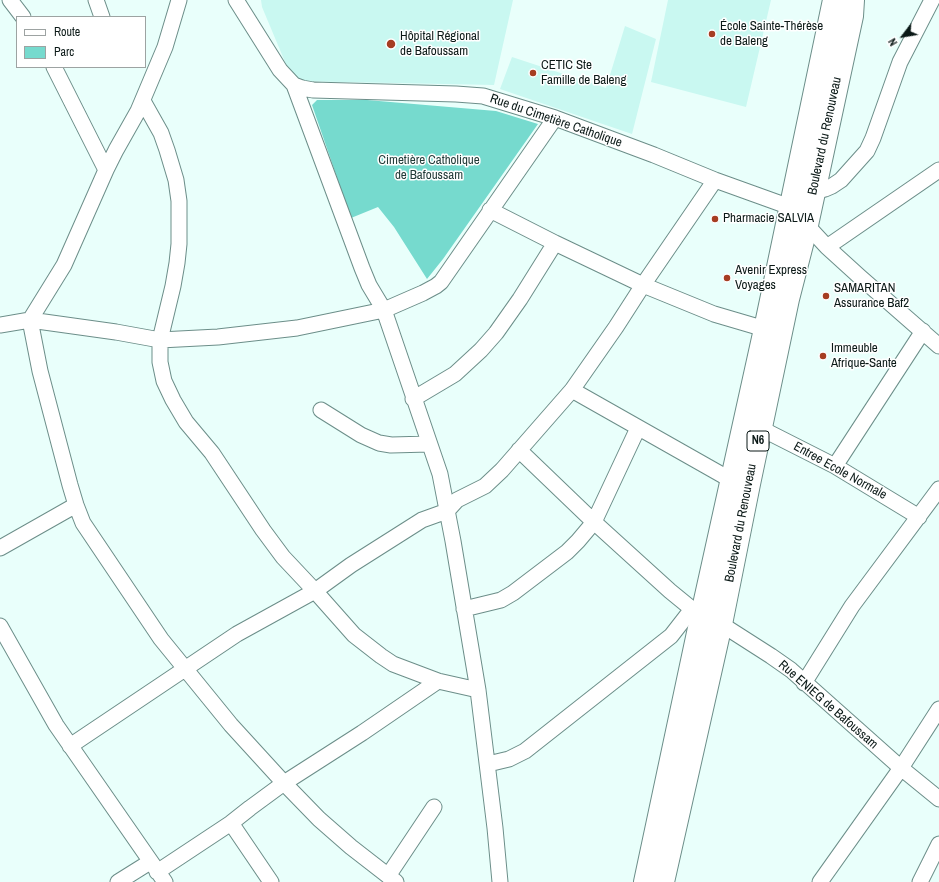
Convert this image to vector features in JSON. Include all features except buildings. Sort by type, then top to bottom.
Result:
[{"type":"highway","name":"Boulevard du Renouveau","points":[[645,882],[706,617],[740,482],[765,329],[799,196],[840,2]]},
{"type":"highway","name":"Boulevard du Renouveau","points":[[740,482],[760,428],[788,299],[807,225],[799,196]]},
{"type":"highway","name":"Boulevard du Renouveau","points":[[663,882],[706,617]]},
{"type":"street","points":[[10,0],[22,16]]},
{"type":"street","points":[[96,0],[102,16]]},
{"type":"street","points":[[179,0],[165,47],[143,101],[106,170],[64,265],[30,320],[40,371],[76,505],[83,523],[161,639],[184,668],[231,725],[284,784],[319,819],[351,847],[392,879],[434,807]]},
{"type":"street","points":[[236,0],[280,70],[294,85],[369,286],[384,310],[413,399],[440,474],[478,690],[488,764],[500,882]]},
{"type":"street","points":[[799,196],[824,189],[841,180],[867,151],[900,62],[932,0]]},
{"type":"street","points":[[55,68],[106,170]]},
{"type":"street","name":"Rue du Cimetière Catholique","points":[[294,85],[313,90],[483,96],[555,118],[716,180],[799,196]]},
{"type":"street","points":[[143,101],[161,133],[176,180],[179,201],[180,244],[174,286],[160,340],[160,362],[164,381],[173,400],[190,427],[212,453],[263,530],[283,557],[346,627],[393,664],[438,681],[478,690]]},
{"type":"street","points":[[0,325],[30,320],[116,332],[160,340],[218,337],[297,328],[384,310],[423,293],[440,282],[555,118]]},
{"type":"street","points":[[827,247],[939,170]]},
{"type":"street","points":[[70,746],[184,668],[238,634],[315,591],[351,565],[422,520],[447,511],[457,500],[485,486],[502,470],[572,390],[616,327],[642,285],[716,180]]},
{"type":"street","points":[[490,210],[642,285],[714,314],[765,329]]},
{"type":"street","points":[[807,225],[827,247],[860,278],[939,346]]},
{"type":"street","points":[[413,399],[454,374],[482,350],[520,299],[555,243]]},
{"type":"street","points":[[836,466],[923,331]]},
{"type":"street","points":[[572,390],[638,428],[740,482]]},
{"type":"street","points":[[321,410],[361,435],[379,444],[429,444]]},
{"type":"street","points":[[464,609],[500,600],[520,588],[567,552],[578,541],[594,522],[638,428]]},
{"type":"street","name":"Entree Ecole Normale","points":[[760,428],[836,466],[919,517]]},
{"type":"street","name":"Rue ENIEG de Bafoussam","points":[[519,450],[594,522],[670,591],[706,617],[771,656],[790,670],[901,768],[939,799]]},
{"type":"street","points":[[804,682],[852,606],[939,489]]},
{"type":"street","points":[[0,548],[76,505]]},
{"type":"street","points":[[488,764],[509,759],[525,751],[672,636],[706,617]]},
{"type":"street","points":[[0,626],[56,725],[157,872]]},
{"type":"street","points":[[118,882],[157,872],[231,823],[284,784],[438,681]]},
{"type":"street","points":[[820,882],[901,768],[939,709]]},
{"type":"street","points":[[231,823],[271,882]]},
{"type":"street","points":[[920,882],[939,844]]},
{"type":"shaded area","name":"Hôpital Régional de Bafoussam","points":[[261,0],[513,0],[494,85],[293,81],[262,7]]},
{"type":"shaded area","name":"École Sainte-Thérèse de Baleng","points":[[668,0],[771,0],[746,107],[651,82]]},
{"type":"shaded area","name":"CETIC Ste Famille de Baleng","points":[[625,26],[656,39],[632,134],[500,89],[512,57],[606,88]]},
{"type":"green space","name":"Cimetière Catholique de Bafoussam","points":[[317,100],[367,100],[496,111],[538,124],[443,259],[427,279],[394,227],[378,207],[351,218],[312,105]]},
{"type":"place","name":"École Sainte-Thérèse de Baleng","points":[[712,34]]},
{"type":"place","name":"Hôpital Régional de Bafoussam","points":[[391,44]]},
{"type":"place","name":"CETIC Ste Famille de Baleng","points":[[533,73]]},
{"type":"place","name":"Pharmacie SALVIA","points":[[715,219]]},
{"type":"place","name":"Avenir Express Voyages","points":[[727,278]]},
{"type":"place","name":"SAMARITAN Assurance Baf2","points":[[826,296]]},
{"type":"place","name":"Immeuble Afrique-Sante","points":[[823,356]]}]
